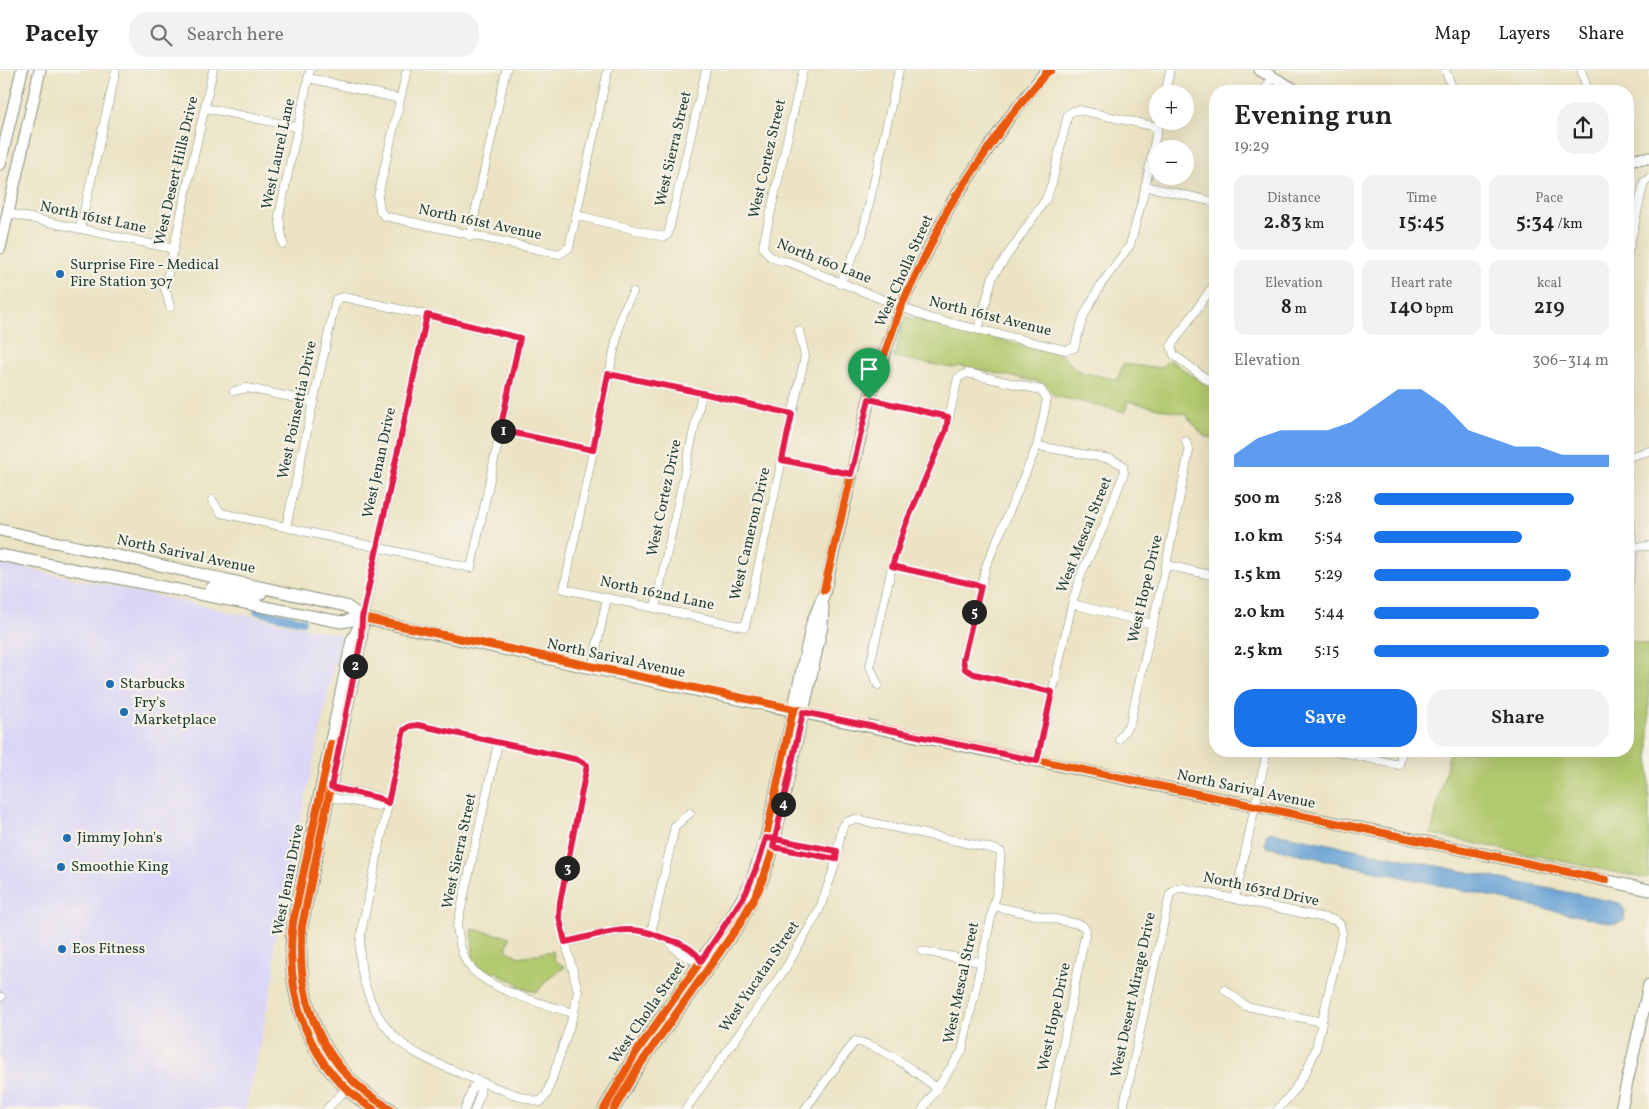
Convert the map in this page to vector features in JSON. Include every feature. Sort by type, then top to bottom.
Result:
[{"type":"main road","points":[[0,164],[22,70]]},
{"type":"main road","points":[[0,248],[40,70]]},
{"type":"main road","points":[[1260,70],[1285,85]]},
{"type":"main road","name":"West Cholla Street","points":[[614,1109],[637,1069],[705,964],[746,893],[769,842],[798,711],[822,626],[824,594],[869,399],[901,306],[950,205],[1009,118],[1048,71]]},
{"type":"main road","points":[[1634,159],[1649,158]]},
{"type":"main road","name":"North Sarival Avenue","points":[[0,530],[346,606],[362,618]]},
{"type":"main road","name":"North Sarival Avenue","points":[[0,555],[341,622],[362,618],[1649,890]]},
{"type":"main road","points":[[209,596],[214,586],[258,594],[261,593],[263,588]]},
{"type":"main road","name":"West Jenan Drive","points":[[350,1085],[332,1057],[321,1048],[308,1008],[302,981],[300,950],[302,926],[327,791],[361,640],[362,618]]},
{"type":"main road","name":"West Cholla Street","points":[[604,1109],[635,1054],[705,964]]},
{"type":"main road","points":[[1621,1109],[1649,985]]},
{"type":"main road","points":[[350,1085],[362,1102],[373,1109]]},
{"type":"main road","points":[[350,1085],[391,1109]]},
{"type":"street","points":[[80,230],[116,70]]},
{"type":"street","name":"West Desert Hills Drive","points":[[170,307],[165,287],[214,70]]},
{"type":"street","points":[[310,74],[400,99],[407,70]]},
{"type":"street","points":[[470,236],[506,70]]},
{"type":"street","points":[[576,215],[608,70]]},
{"type":"street","name":"West Sierra Street","points":[[576,215],[664,237],[668,234],[706,70]]},
{"type":"street","name":"West Cortez Street","points":[[766,254],[763,246],[803,70]]},
{"type":"street","points":[[840,284],[862,236],[899,70]]},
{"type":"street","points":[[1167,85],[1170,70]]},
{"type":"street","points":[[1445,70],[1451,85]]},
{"type":"street","points":[[1581,70],[1586,85]]},
{"type":"street","name":"West Laurel Lane","points":[[283,244],[279,216],[310,74]]},
{"type":"street","points":[[1268,85],[1272,78]]},
{"type":"street","name":"North 161st Avenue","points":[[400,99],[378,196],[380,211],[384,216],[559,254],[568,248],[576,215]]},
{"type":"street","points":[[205,108],[297,127]]},
{"type":"street","points":[[978,330],[993,276],[1046,199],[1052,183],[1068,114],[1079,110],[1149,122]]},
{"type":"street","points":[[1157,130],[1145,186],[1209,201]]},
{"type":"street","points":[[1634,227],[1644,182],[1649,178]]},
{"type":"street","name":"North 161st Avenue","points":[[901,306],[929,318],[978,330],[1066,350],[1074,348],[1084,315],[1100,286],[1130,245],[1145,186]]},
{"type":"street","name":"North 161st Lane","points":[[7,213],[174,250]]},
{"type":"street","name":"North 160 Lane","points":[[766,254],[773,259],[789,262],[840,284],[901,306]]},
{"type":"street","points":[[500,430],[593,450],[622,313],[633,292]]},
{"type":"street","points":[[1209,292],[1171,346],[1174,355],[1209,381]]},
{"type":"street","name":"West Poinsettia Drive","points":[[286,528],[336,299],[342,297],[427,315]]},
{"type":"street","points":[[212,500],[221,513],[471,568],[520,338],[427,315]]},
{"type":"street","name":"West Jenan Drive","points":[[362,618],[427,315]]},
{"type":"street","name":"West Cameron Drive","points":[[745,627],[805,356],[799,331]]},
{"type":"street","points":[[878,685],[870,666],[892,566],[905,526],[946,430],[958,378],[967,373],[1041,390],[1047,399],[1037,446],[986,566],[963,660],[965,669],[974,674],[1052,692]]},
{"type":"street","points":[[608,374],[792,414]]},
{"type":"street","points":[[234,391],[247,388],[314,402]]},
{"type":"street","name":"West Cortez Drive","points":[[655,608],[702,393]]},
{"type":"street","points":[[869,399],[948,417]]},
{"type":"street","name":"West Hope Drive","points":[[1119,739],[1130,723],[1166,565],[1189,451],[1186,441]]},
{"type":"street","name":"West Mescal Street","points":[[1037,446],[1110,459],[1123,465],[1124,473],[1103,528],[1082,572],[1072,604],[1037,761]]},
{"type":"street","name":"North 162nd Lane","points":[[593,450],[564,589],[745,627]]},
{"type":"street","points":[[1634,455],[1649,451]]},
{"type":"street","points":[[782,460],[851,474]]},
{"type":"street","points":[[1634,547],[1649,546]]},
{"type":"street","points":[[1166,565],[1209,575]]},
{"type":"street","points":[[892,566],[981,586]]},
{"type":"street","points":[[592,668],[607,598]]},
{"type":"street","points":[[1072,604],[1152,624]]},
{"type":"street","points":[[418,725],[498,743],[579,760],[587,765],[560,902],[559,916],[578,991],[574,1013],[547,1094],[540,1102],[481,1082],[420,1056],[396,1038],[378,1015],[364,982],[360,956],[362,933],[404,730],[410,726],[418,725]]},
{"type":"street","name":"West Sierra Street","points":[[498,743],[457,927],[461,950],[467,963],[490,984],[574,1013]]},
{"type":"street","points":[[1234,899],[1266,757]]},
{"type":"street","points":[[1363,757],[1399,765],[1401,757]]},
{"type":"street","points":[[327,791],[378,806],[388,803]]},
{"type":"street","points":[[651,933],[675,826],[690,813]]},
{"type":"street","name":"West Mescal Street","points":[[846,822],[855,819],[1001,852],[998,886],[962,1051],[923,1109]]},
{"type":"street","name":"West Yucatan Street","points":[[686,1109],[785,969],[820,908],[842,828],[846,822]]},
{"type":"street","points":[[769,842],[836,855]]},
{"type":"street","name":"North 163rd Drive","points":[[1175,890],[1182,888],[1335,920],[1340,924],[1342,933],[1322,1022]]},
{"type":"street","name":"West Desert Mirage Drive","points":[[1123,1109],[1170,894],[1175,890]]},
{"type":"street","name":"West Hope Drive","points":[[993,906],[1078,924],[1086,930],[1050,1109]]},
{"type":"street","points":[[565,942],[623,930],[651,933],[669,940],[672,947],[679,952],[694,961],[705,964]]},
{"type":"street","points":[[922,950],[980,962]]},
{"type":"street","points":[[1225,990],[1246,1006],[1322,1022],[1316,1048],[1307,1070],[1278,1109]]},
{"type":"street","points":[[805,1109],[854,1041],[875,1048],[901,1062],[938,1088]]},
{"type":"street","points":[[465,1109],[473,1087],[481,1082]]},
{"type":"street","points":[[475,1109],[480,1094],[481,1082]]},
{"type":"street","points":[[327,1109],[350,1085]]},
{"type":"shaded area","points":[[0,563],[341,635],[274,941],[275,972],[246,1109],[0,1109]]},
{"type":"green space","points":[[905,317],[1060,354],[1078,371],[1117,380],[1123,364],[1160,368],[1169,360],[1209,387],[1209,437],[1204,436],[1185,414],[1127,401],[1126,412],[1055,396],[1045,383],[960,366],[953,368],[894,357]]},
{"type":"green space","points":[[1634,641],[1649,645],[1649,877],[1643,878],[1431,834],[1449,757],[1634,757]]},
{"type":"green space","points":[[472,929],[510,937],[506,950],[519,957],[553,951],[554,960],[565,967],[548,979],[537,992],[518,987],[517,982],[503,977],[495,971],[489,977],[473,958]]},
{"type":"water","points":[[1270,832],[1620,903],[1625,911],[1624,921],[1615,924],[1267,847],[1265,844],[1266,835]]},
{"type":"waterway","points":[[257,611],[302,621]]},
{"type":"cycle path","points":[[824,590],[869,399],[901,306],[950,205],[1009,118],[1046,73],[1051,70]]},
{"type":"cycle path","points":[[363,618],[361,640],[302,926],[301,954],[303,981],[309,1007],[318,1031],[331,1054],[347,1075],[367,1093],[391,1109]]},
{"type":"cycle path","points":[[363,618],[865,724]]},
{"type":"cycle path","points":[[604,1109],[635,1054],[729,921],[746,893],[766,837],[793,710]]},
{"type":"cycle path","points":[[614,1109],[637,1069],[739,925],[759,889],[771,856],[803,712]]},
{"type":"cycle path","points":[[880,727],[1606,880]]},
{"type":"cycle path","points":[[331,744],[293,922],[291,949],[293,976],[297,1003],[305,1028],[317,1052],[332,1073],[351,1092],[373,1109]]},
{"type":"place","name":"Surprise Fire - Medical Fire Station 307","points":[[60,274]]},
{"type":"place","name":"Starbucks","points":[[110,684]]},
{"type":"place","name":"Fry's Marketplace","points":[[124,712]]},
{"type":"place","name":"Jimmy John's","points":[[67,838]]},
{"type":"place","name":"Smoothie King","points":[[61,867]]},
{"type":"place","name":"Eos Fitness","points":[[62,949]]},
{"type":"route","points":[[869,399],[851,474],[782,460],[792,414],[608,374],[593,450],[500,430],[520,338],[427,315],[362,618],[361,640],[331,787],[378,798],[388,803],[404,730],[410,726],[418,725],[579,760],[587,765],[586,778],[560,902],[559,916],[565,942],[623,930],[642,931],[677,941],[697,954],[701,961],[746,893],[766,838],[775,839],[837,851],[836,859],[773,847],[775,839],[803,712],[1037,761],[1052,692],[974,674],[965,669],[963,660],[981,586],[892,566],[905,526],[946,430],[948,417],[869,399]]}]
